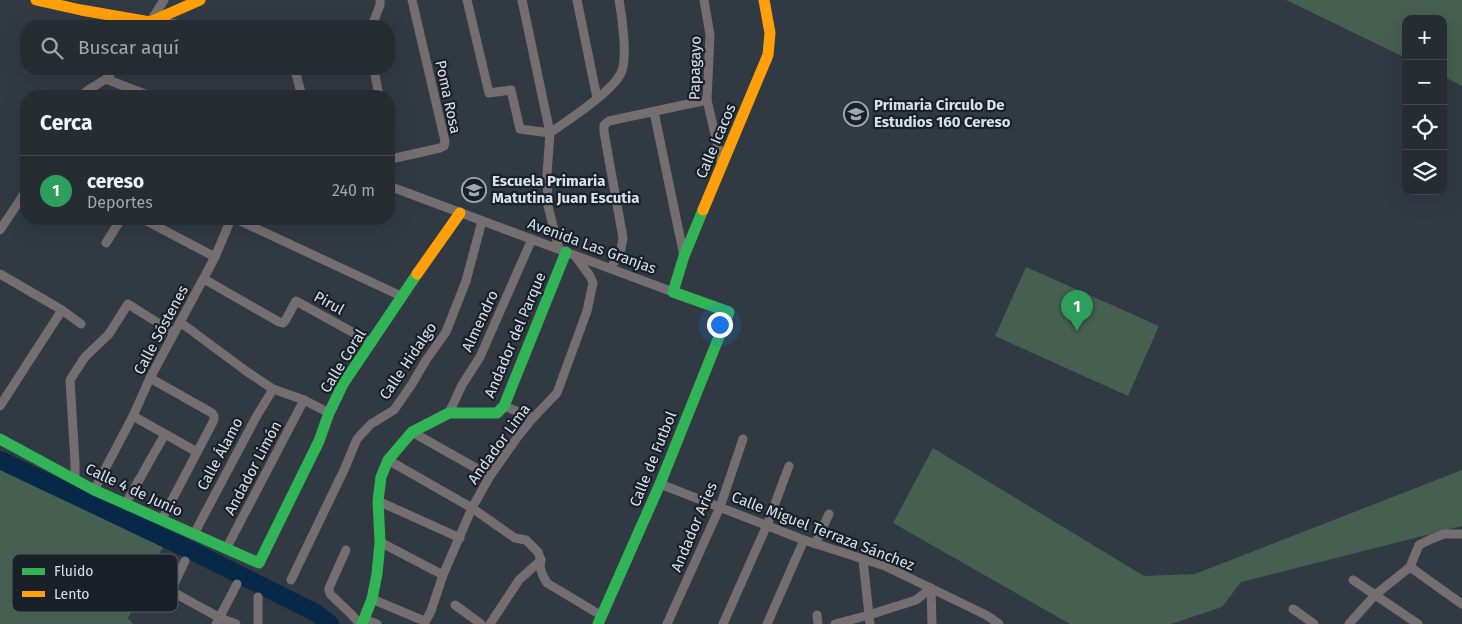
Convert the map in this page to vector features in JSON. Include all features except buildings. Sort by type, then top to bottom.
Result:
[{"type":"street","points":[[36,0],[129,20]]},
{"type":"street","points":[[151,20],[164,0]]},
{"type":"street","points":[[157,20],[200,0]]},
{"type":"street","points":[[374,20],[380,0]]},
{"type":"street","name":"Poma Rosa","points":[[395,161],[440,148],[444,146],[445,141],[412,0]]},
{"type":"street","points":[[467,0],[488,93],[511,90],[520,129],[550,133],[597,98],[622,73],[624,63],[624,29],[619,0]]},
{"type":"street","points":[[522,0],[550,133],[547,174],[548,206],[571,254]]},
{"type":"street","points":[[577,0],[597,98]]},
{"type":"street","name":"Papagayo","points":[[704,0],[710,35],[706,100],[722,165]]},
{"type":"street","name":"Calle Icacos","points":[[673,292],[684,256],[768,55],[770,33],[764,0]]},
{"type":"street","points":[[88,90],[109,75]]},
{"type":"street","points":[[296,75],[300,90]]},
{"type":"street","points":[[375,75],[378,90]]},
{"type":"street","points":[[106,79],[134,90]]},
{"type":"street","points":[[607,267],[620,250],[623,238],[604,125],[609,121],[706,100]]},
{"type":"street","points":[[654,112],[684,256]]},
{"type":"street","name":"Avenida Las Granjas","points":[[395,188],[728,312]]},
{"type":"street","points":[[0,230],[20,200]]},
{"type":"street","name":"Calle Coral","points":[[259,563],[319,441],[329,413],[344,384],[401,296],[460,213]]},
{"type":"street","name":"Calle Hidalgo","points":[[291,580],[357,439],[371,424],[394,410],[446,332],[466,281],[482,221]]},
{"type":"street","points":[[106,243],[116,225]]},
{"type":"street","points":[[154,225],[215,257]]},
{"type":"street","name":"Calle Sóstenes","points":[[94,490],[150,378],[204,279],[228,225]]},
{"type":"street","points":[[249,225],[401,296]]},
{"type":"street","name":"Almendro","points":[[449,413],[462,385],[480,357],[532,239]]},
{"type":"street","name":"Andador del Parque","points":[[449,413],[497,413],[504,406],[571,254]]},
{"type":"street","name":"Andador Lima","points":[[424,623],[431,611],[443,575],[460,538],[478,513],[490,476],[533,418],[557,393],[587,311],[594,283],[571,254]]},
{"type":"street","points":[[0,274],[62,310],[81,324]]},
{"type":"street","name":"Pirul","points":[[204,279],[282,323],[296,301],[372,343]]},
{"type":"street","points":[[75,479],[70,380],[86,357],[109,334],[128,304],[174,333]]},
{"type":"street","points":[[0,406],[62,310]]},
{"type":"street","name":"Calle de Futbol","points":[[600,620],[660,484],[728,312]]},
{"type":"street","points":[[180,322],[273,389],[304,400],[329,413]]},
{"type":"street","points":[[150,378],[212,413],[214,416],[214,420],[198,452],[162,519]]},
{"type":"street","name":"Calle Álamo","points":[[194,534],[273,389]]},
{"type":"street","name":"Andador Limón","points":[[226,548],[304,400]]},
{"type":"street","points":[[504,406],[533,418]]},
{"type":"street","points":[[362,622],[372,599],[380,542],[378,501],[381,477],[388,460],[412,432],[449,413]]},
{"type":"street","points":[[132,416],[198,452]]},
{"type":"street","points":[[412,432],[490,476]]},
{"type":"street","points":[[126,504],[165,434]]},
{"type":"street","name":"Calle 4 de Junio","points":[[0,439],[94,490],[259,563]]},
{"type":"street","name":"Andador Aries","points":[[666,624],[720,507],[743,439]]},
{"type":"street","points":[[388,460],[478,513],[515,538],[526,540],[538,552],[541,560],[540,567],[547,583],[600,620]]},
{"type":"street","points":[[734,624],[724,622],[767,525],[789,466]]},
{"type":"street","name":"Calle Miguel Terraza Sánchez","points":[[660,484],[804,540],[885,566],[931,588],[986,620],[999,624]]},
{"type":"street","points":[[378,501],[460,538]]},
{"type":"street","points":[[815,544],[828,514]]},
{"type":"street","points":[[1348,624],[1374,595],[1410,566],[1419,545],[1444,534],[1462,534]]},
{"type":"street","points":[[768,624],[804,540]]},
{"type":"street","points":[[380,542],[443,575]]},
{"type":"street","points":[[346,550],[329,591],[331,595],[362,622],[377,624]]},
{"type":"street","points":[[490,624],[519,580],[541,560]]},
{"type":"street","points":[[863,560],[870,620]]},
{"type":"street","points":[[178,576],[185,561]]},
{"type":"street","points":[[1410,566],[1462,604]]},
{"type":"street","points":[[1353,580],[1418,624]]},
{"type":"street","points":[[218,621],[237,584]]},
{"type":"street","points":[[835,624],[870,620],[916,600],[931,588]]},
{"type":"street","points":[[931,588],[932,624]]},
{"type":"street","points":[[178,595],[218,621],[236,624]]},
{"type":"street","points":[[258,597],[258,624]]},
{"type":"street","points":[[372,599],[424,623]]},
{"type":"street","points":[[455,605],[481,624]]},
{"type":"street","points":[[1293,609],[1314,624]]},
{"type":"green space","points":[[1286,0],[1462,0],[1462,86],[1447,78],[1447,15],[1402,15],[1402,56]]},
{"type":"green space","points":[[1026,267],[1159,326],[1128,396],[995,336]]},
{"type":"green space","points":[[933,448],[1144,576],[1195,574],[1462,470],[1462,526],[1241,582],[1222,607],[1171,624],[1070,624],[893,523]]},
{"type":"green space","points":[[0,464],[165,543],[160,554],[12,554],[12,612],[131,612],[128,618],[133,624],[0,624]]},
{"type":"waterway","points":[[0,460],[192,551],[316,613],[330,624]]},
{"type":"traffic: fast","points":[[598,624],[660,484],[729,312],[673,292],[684,256],[703,210]]},
{"type":"traffic: fast","points":[[362,624],[372,599],[377,574],[380,542],[378,501],[381,477],[388,460],[412,432],[449,413],[497,413],[504,406],[566,252]]},
{"type":"traffic: fast","points":[[0,439],[94,490],[259,563],[319,441],[329,413],[343,384],[417,274]]},
{"type":"traffic: slow","points":[[36,0],[138,20]]},
{"type":"traffic: slow","points":[[155,20],[200,0]]},
{"type":"traffic: slow","points":[[703,210],[768,55],[770,33],[764,0]]},
{"type":"traffic: slow","points":[[417,274],[460,213]]},
{"type":"place","name":"Primaria Circulo De Estudios 160 Cereso","points":[[856,114]]},
{"type":"place","name":"Escuela Primaria Matutina Juan Escutia","points":[[474,190]]},
{"type":"place","name":"cereso","points":[[1077,331]]}]
